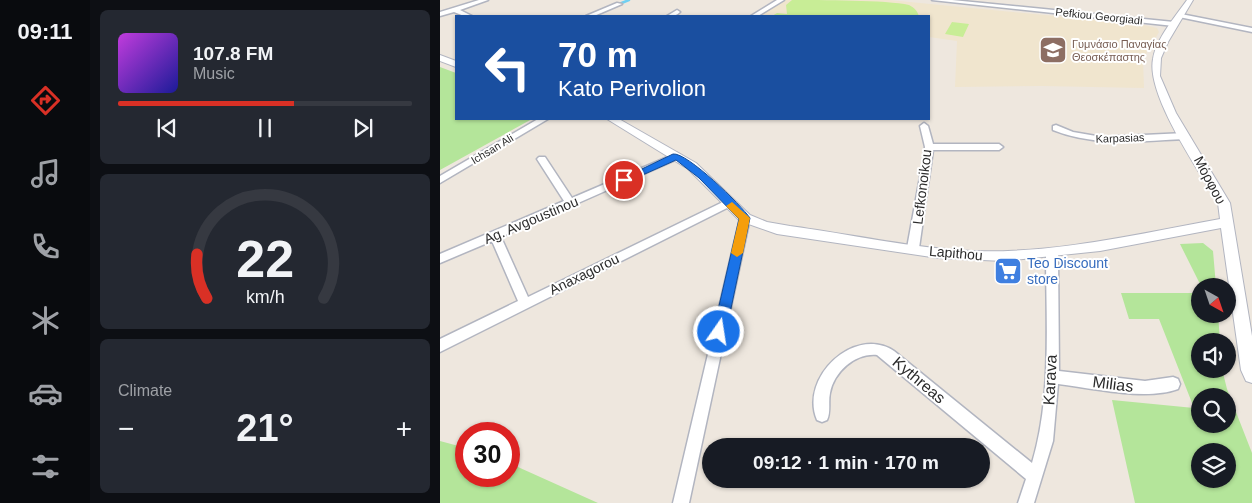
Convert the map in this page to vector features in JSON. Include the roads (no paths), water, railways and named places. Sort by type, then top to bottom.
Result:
[{"type":"street","points":[[440,14],[483,0]]},
{"type":"street","points":[[756,15],[781,0]]},
{"type":"street","name":"Pefkiou Georgiadi","points":[[935,0],[1177,20],[1252,30]]},
{"type":"street","name":"Μόρφου","points":[[1190,0],[1157,58],[1156,76],[1160,90],[1185,136],[1218,189],[1224,203],[1249,370],[1252,375]]},
{"type":"street","points":[[592,15],[619,4]]},
{"type":"street","points":[[455,10],[467,15]]},
{"type":"street","points":[[672,15],[677,12]]},
{"type":"street","points":[[440,58],[455,64]]},
{"type":"street","name":"Ichsan Ali","points":[[440,180],[542,120]]},
{"type":"street","points":[[614,120],[677,156],[703,176],[745,218],[681,503]]},
{"type":"street","name":"Lefkonoikou","points":[[913,248],[929,147],[924,126]]},
{"type":"street","name":"Karpasias","points":[[1056,128],[1067,134],[1087,139],[1185,136]]},
{"type":"street","points":[[929,147],[998,147]]},
{"type":"street","name":"Ag. Avgoustinou","points":[[440,259],[677,156]]},
{"type":"street","points":[[542,159],[570,203]]},
{"type":"street","name":"Anaxagorou","points":[[440,346],[728,202]]},
{"type":"street","name":"Lapithou","points":[[745,218],[766,226],[972,256],[1052,253],[1102,246],[1227,222]]},
{"type":"street","points":[[496,235],[525,303]]},
{"type":"street","name":"Karava","points":[[1026,503],[1044,443],[1052,377],[1052,253]]},
{"type":"street","name":"Kythreas","points":[[822,415],[824,389],[834,368],[853,354],[866,349],[878,349],[889,355],[1035,476]]},
{"type":"street","name":"Milias","points":[[1052,377],[1146,388],[1173,384]]},
{"type":"waterway","points":[[619,4],[629,0]]},
{"type":"place","name":"Γυμνάσιο Παναγίας Θεοσκέπαστης","points":[[1053,50]]},
{"type":"place","name":"Teo Discount store","points":[[1008,271]]}]
